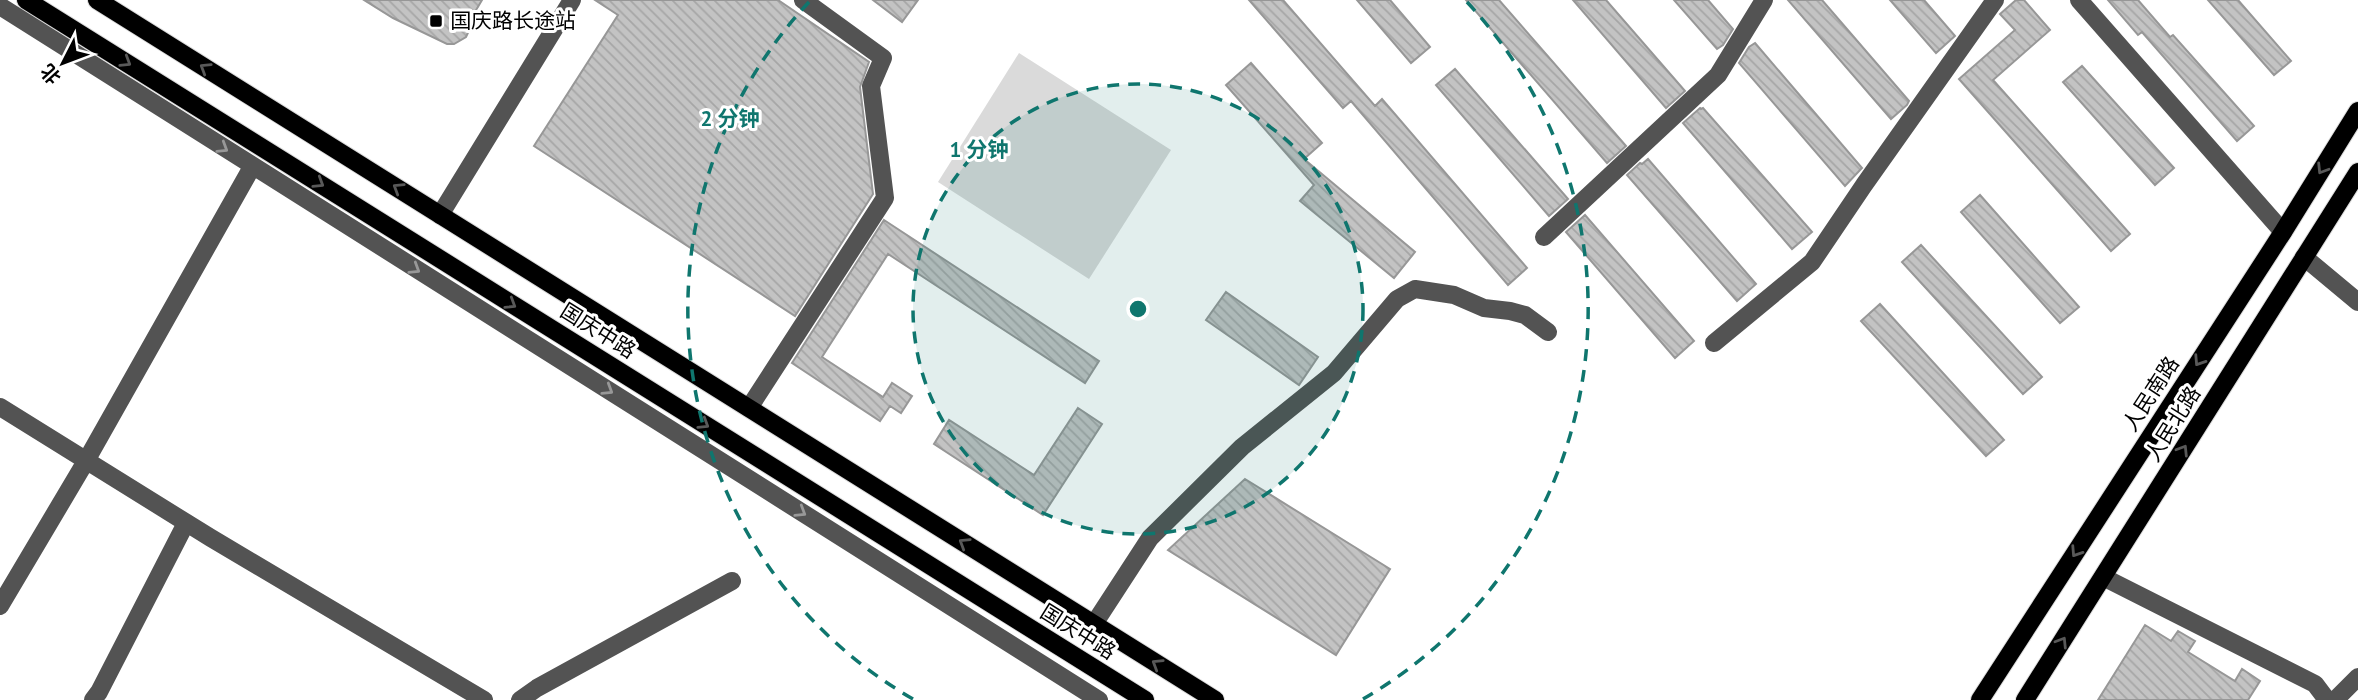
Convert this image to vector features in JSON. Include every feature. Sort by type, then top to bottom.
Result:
[{"type":"main road","name":"国庆中路","points":[[26,0],[1145,700]]},
{"type":"main road","name":"国庆中路","points":[[97,0],[1215,700]]},
{"type":"main road","name":"人民南路","points":[[1980,700],[2283,232],[2358,111]]},
{"type":"main road","name":"人民北路","points":[[2025,700],[2358,172]]},
{"type":"street","points":[[440,215],[572,0]]},
{"type":"street","points":[[749,408],[885,198],[871,86],[883,58],[803,0]]},
{"type":"street","points":[[1544,237],[1718,75],[1764,0]]},
{"type":"street","points":[[1714,343],[1812,262],[1995,0]]},
{"type":"street","points":[[2079,0],[2283,232]]},
{"type":"street","points":[[0,6],[1099,700]]},
{"type":"street","points":[[0,606],[86,461],[252,167]]},
{"type":"street","points":[[2304,257],[2358,302]]},
{"type":"street","points":[[1094,624],[1150,538],[1242,447],[1334,373],[1397,299],[1415,289],[1454,295],[1484,308],[1525,316],[1548,332]]},
{"type":"street","points":[[0,407],[186,523],[484,700]]},
{"type":"street","points":[[93,700],[186,523]]},
{"type":"street","points":[[2102,578],[2315,684],[2328,700]]},
{"type":"street","points":[[520,700],[537,688],[732,581]]},
{"type":"street","points":[[2335,700],[2358,677]]},
{"type":"shaded area","points":[[1019,53],[1171,150],[1089,279],[938,182]]},
{"type":"building","name":"国庆路长途站","points":[[364,0],[482,0],[472,17],[466,37],[454,44],[447,44],[393,18]]},
{"type":"building","points":[[595,0],[778,0],[869,62],[860,87],[873,194],[795,316],[534,146],[618,15]]},
{"type":"building","points":[[873,0],[918,0],[902,22]]},
{"type":"building","points":[[1249,0],[1283,0],[1375,106],[1382,99],[1527,268],[1508,285],[1351,101],[1343,108]]},
{"type":"building","points":[[1357,0],[1390,0],[1430,47],[1411,63]]},
{"type":"building","points":[[1466,0],[1499,0],[1626,146],[1607,163]]},
{"type":"building","points":[[1573,0],[1606,0],[1685,91],[1666,108]]},
{"type":"building","points":[[1674,0],[1708,0],[1733,29],[1723,45],[1717,49]]},
{"type":"building","points":[[1788,0],[1822,0],[1909,101],[1907,105],[1891,119]]},
{"type":"building","points":[[1890,0],[1924,0],[1955,36],[1936,53]]},
{"type":"building","points":[[2016,0],[2024,0],[2050,30],[1993,80],[2130,234],[2111,251],[1959,79],[2015,30],[2000,14]]},
{"type":"building","points":[[2108,0],[2138,0],[2254,126],[2237,141],[2142,32],[2138,35]]},
{"type":"building","points":[[2208,0],[2238,0],[2291,61],[2274,75]]},
{"type":"building","points":[[1755,43],[1862,168],[1845,186],[1739,63],[1749,47]]},
{"type":"building","points":[[1251,63],[1322,143],[1304,159],[1415,252],[1394,278],[1300,201],[1314,185],[1226,85]]},
{"type":"building","points":[[2082,66],[2174,168],[2155,185],[2063,82]]},
{"type":"building","points":[[1455,69],[1568,199],[1549,216],[1436,85]]},
{"type":"building","points":[[1703,108],[1812,232],[1792,249],[1683,123]]},
{"type":"building","points":[[1648,159],[1756,284],[1737,301],[1627,175]]},
{"type":"building","points":[[1980,195],[2079,307],[2060,323],[1961,212]]},
{"type":"building","points":[[1585,215],[1694,341],[1675,358],[1566,232]]},
{"type":"building","points":[[884,220],[1099,361],[1085,383],[888,254],[822,357],[883,397],[892,383],[912,396],[901,413],[890,406],[880,421],[792,363]]},
{"type":"building","points":[[1921,245],[2042,377],[2023,394],[1902,262]]},
{"type":"building","points":[[1226,292],[1318,357],[1299,385],[1206,320]]},
{"type":"building","points":[[1880,304],[2004,440],[1986,456],[1861,321]]},
{"type":"building","points":[[1078,408],[1102,424],[1043,515],[934,444],[949,420],[1034,475]]},
{"type":"building","points":[[1245,479],[1390,569],[1336,655],[1168,550]]},
{"type":"building","points":[[2145,625],[2171,641],[2178,631],[2195,641],[2188,652],[2235,681],[2242,669],[2260,681],[2248,700],[2098,700]]},
{"type":"place","name":"国庆路长途站","points":[[436,21]]}]
